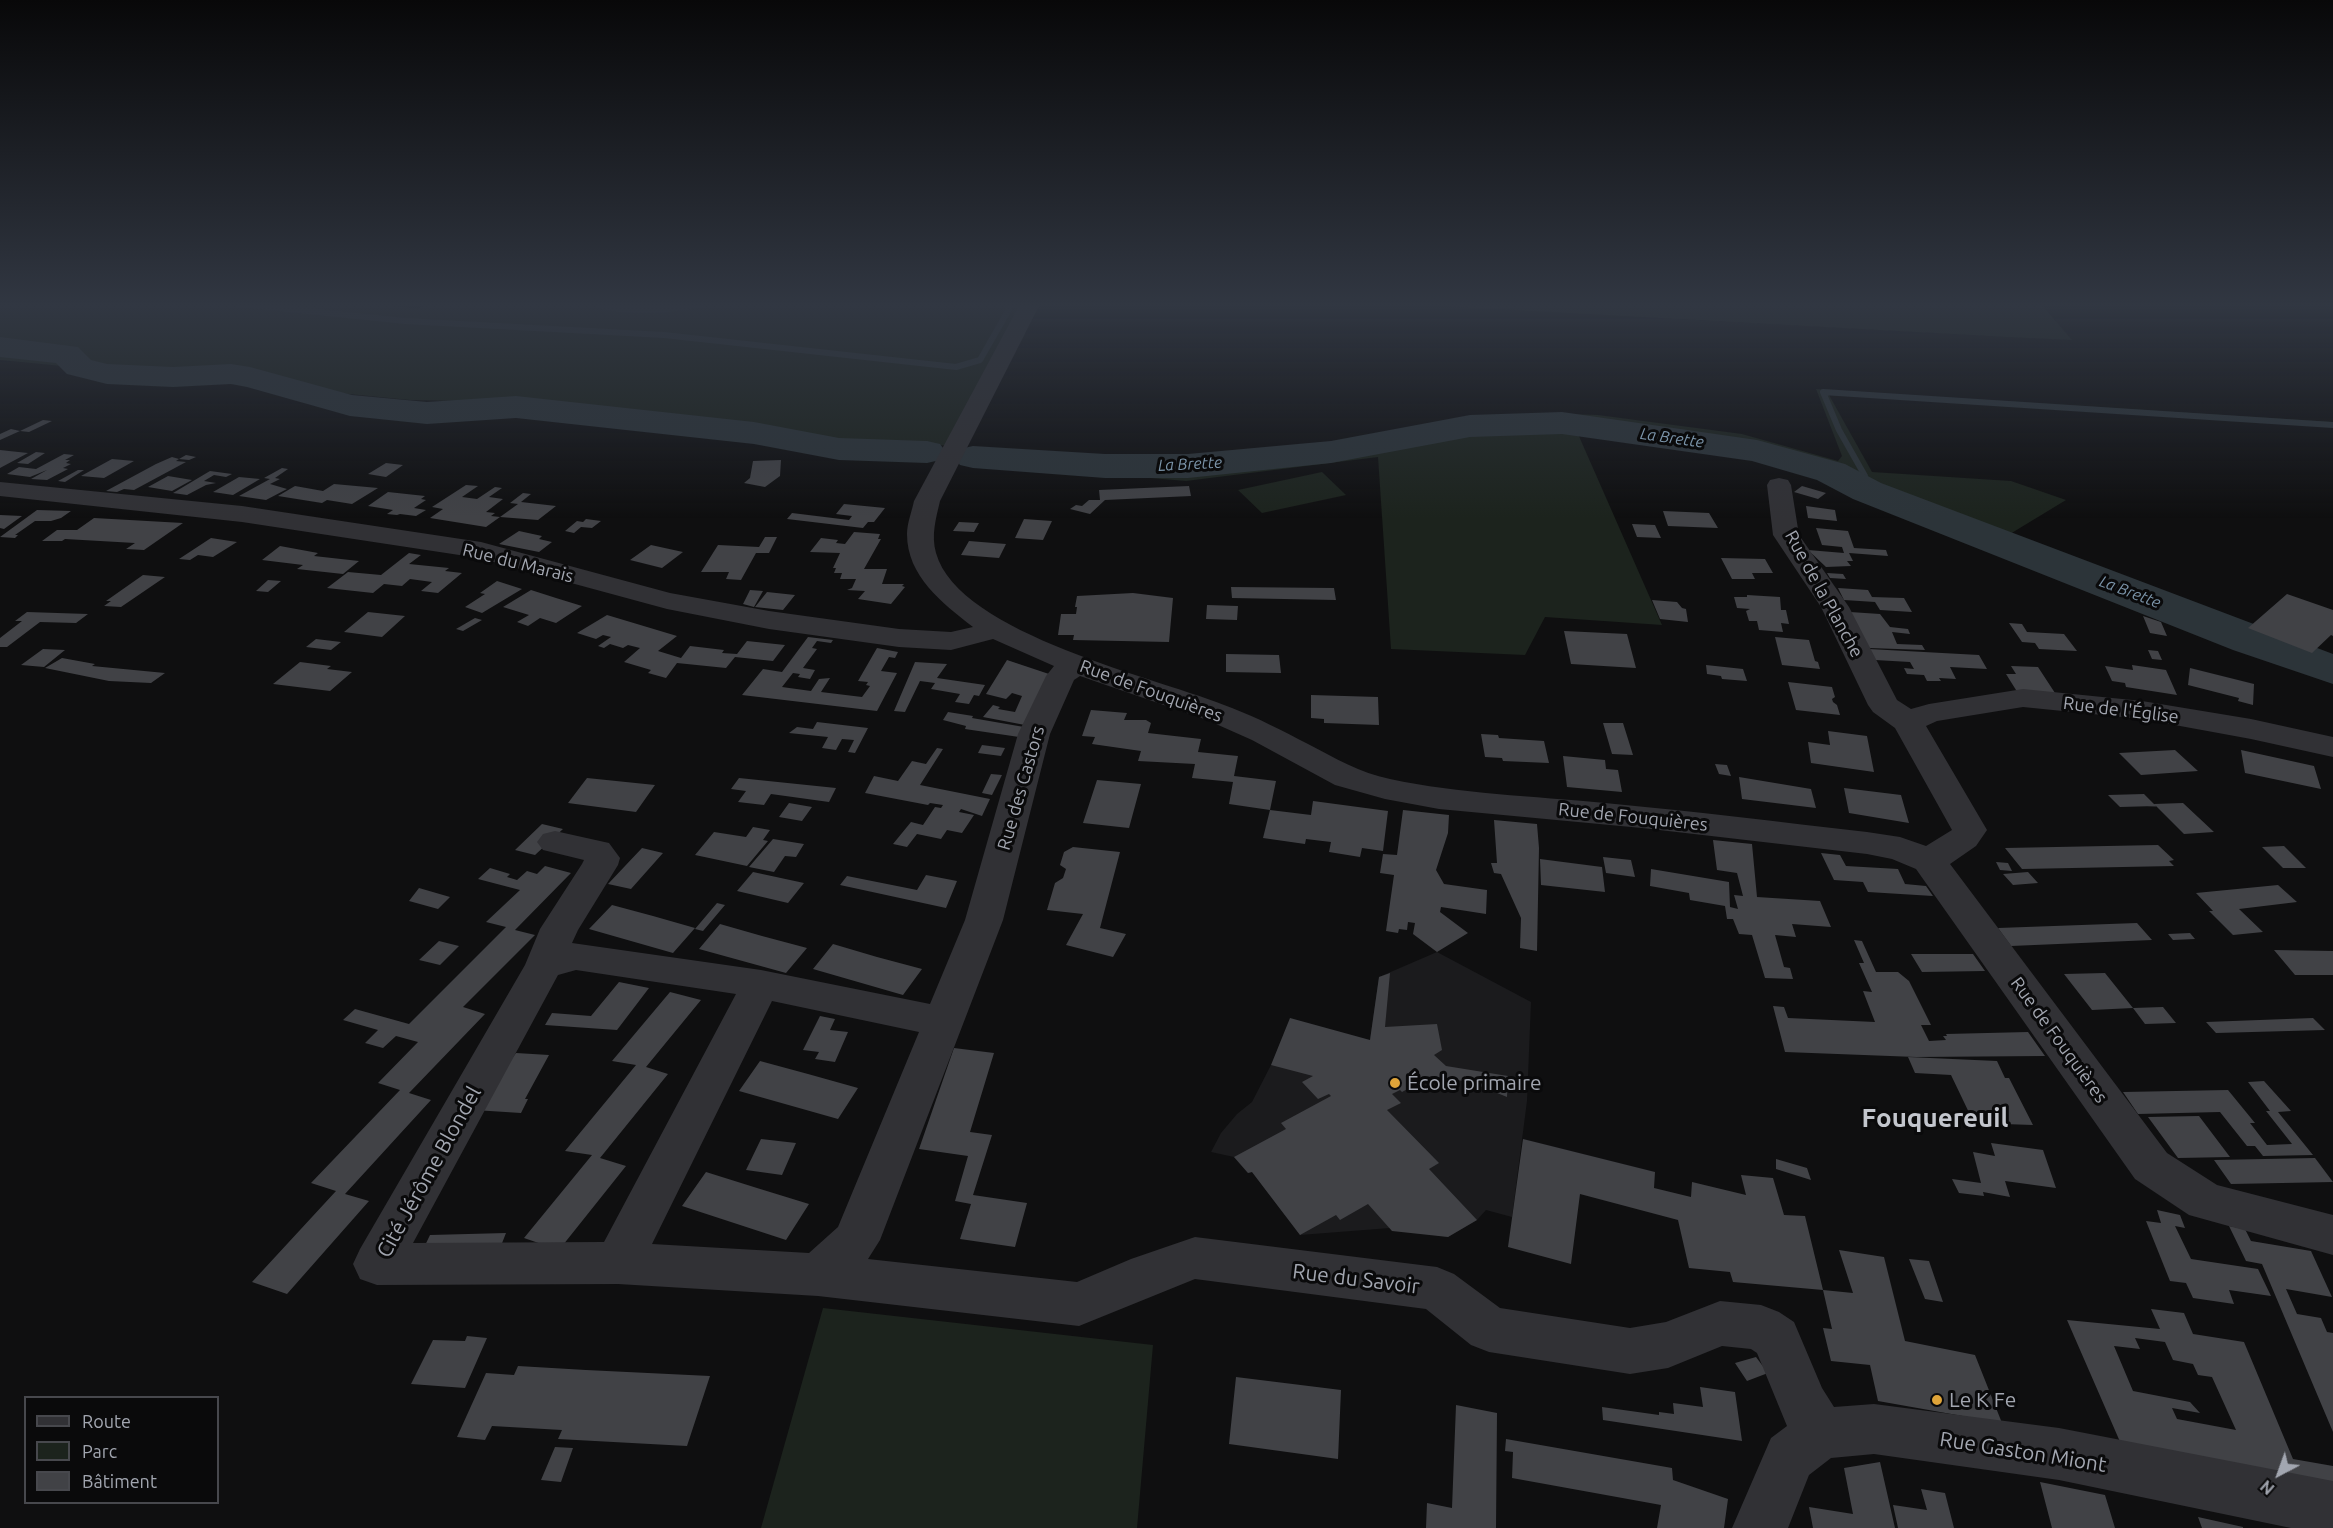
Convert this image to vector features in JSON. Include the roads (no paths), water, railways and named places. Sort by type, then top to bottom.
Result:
[{"type":"street","name":"Rue de Fouquières","points":[[993,375],[927,501],[920,531],[922,552],[930,572],[938,583],[996,630],[1075,664],[1218,713],[1263,733],[1347,778],[1385,789],[1440,798],[1848,840],[1900,849],[1929,861],[2151,1166],[2205,1201],[2333,1235]]},
{"type":"street","name":"Rue de la Planche","points":[[1779,484],[1786,536],[1835,607],[1884,705],[1908,722]]},
{"type":"street","name":"Rue du Marais","points":[[0,489],[242,514],[481,550],[667,601],[769,620],[899,638],[951,641],[996,630]]},
{"type":"street","name":"Rue des Castors","points":[[944,1022],[984,920],[1034,734],[1061,675],[1075,664]]},
{"type":"street","name":"Rue de l'Église","points":[[1908,722],[1929,713],[2023,698],[2142,710],[2251,729],[2333,747]]},
{"type":"street","points":[[1908,722],[1970,830],[1964,838],[1929,861]]},
{"type":"street","name":"Cité Jérôme Blondel","points":[[555,842],[596,851],[602,858],[600,865],[559,929],[544,964],[377,1264],[618,1263],[818,1275]]},
{"type":"street","points":[[544,964],[576,956],[761,984],[944,1022],[856,1240],[818,1275]]},
{"type":"street","points":[[618,1263],[761,984]]},
{"type":"street","name":"Rue du Savoir","points":[[818,1275],[1079,1305],[1148,1274],[1195,1258],[1437,1289],[1489,1329],[1630,1351],[1668,1345],[1720,1323],[1741,1324],[1761,1328],[1776,1338],[1803,1404],[1821,1433]]},
{"type":"street","name":"Rue Gaston Miont","points":[[1821,1433],[1874,1429],[2059,1454],[2333,1509]]},
{"type":"street","points":[[1761,1526],[1790,1457],[1821,1433]]},
{"type":"waterway","points":[[136,375],[206,375]]},
{"type":"waterway","points":[[239,375],[350,405],[427,413],[516,407],[754,433],[839,449],[927,452]]},
{"type":"waterway","points":[[1867,491],[1865,476],[1839,430],[1823,392],[2333,425]]},
{"type":"waterway","name":"La Brette","points":[[973,457],[1105,466],[1188,466],[1331,452],[1470,426],[1562,423],[1730,446],[1757,451],[1831,472],[1867,491],[2249,640],[2333,670]]},
{"type":"place","name":"École primaire","points":[[1395,1083]]},
{"type":"place","name":"Le K Fe","points":[[1937,1400]]},
{"type":"district","name":"Fouquereuil","points":[[1935,1118]]}]
